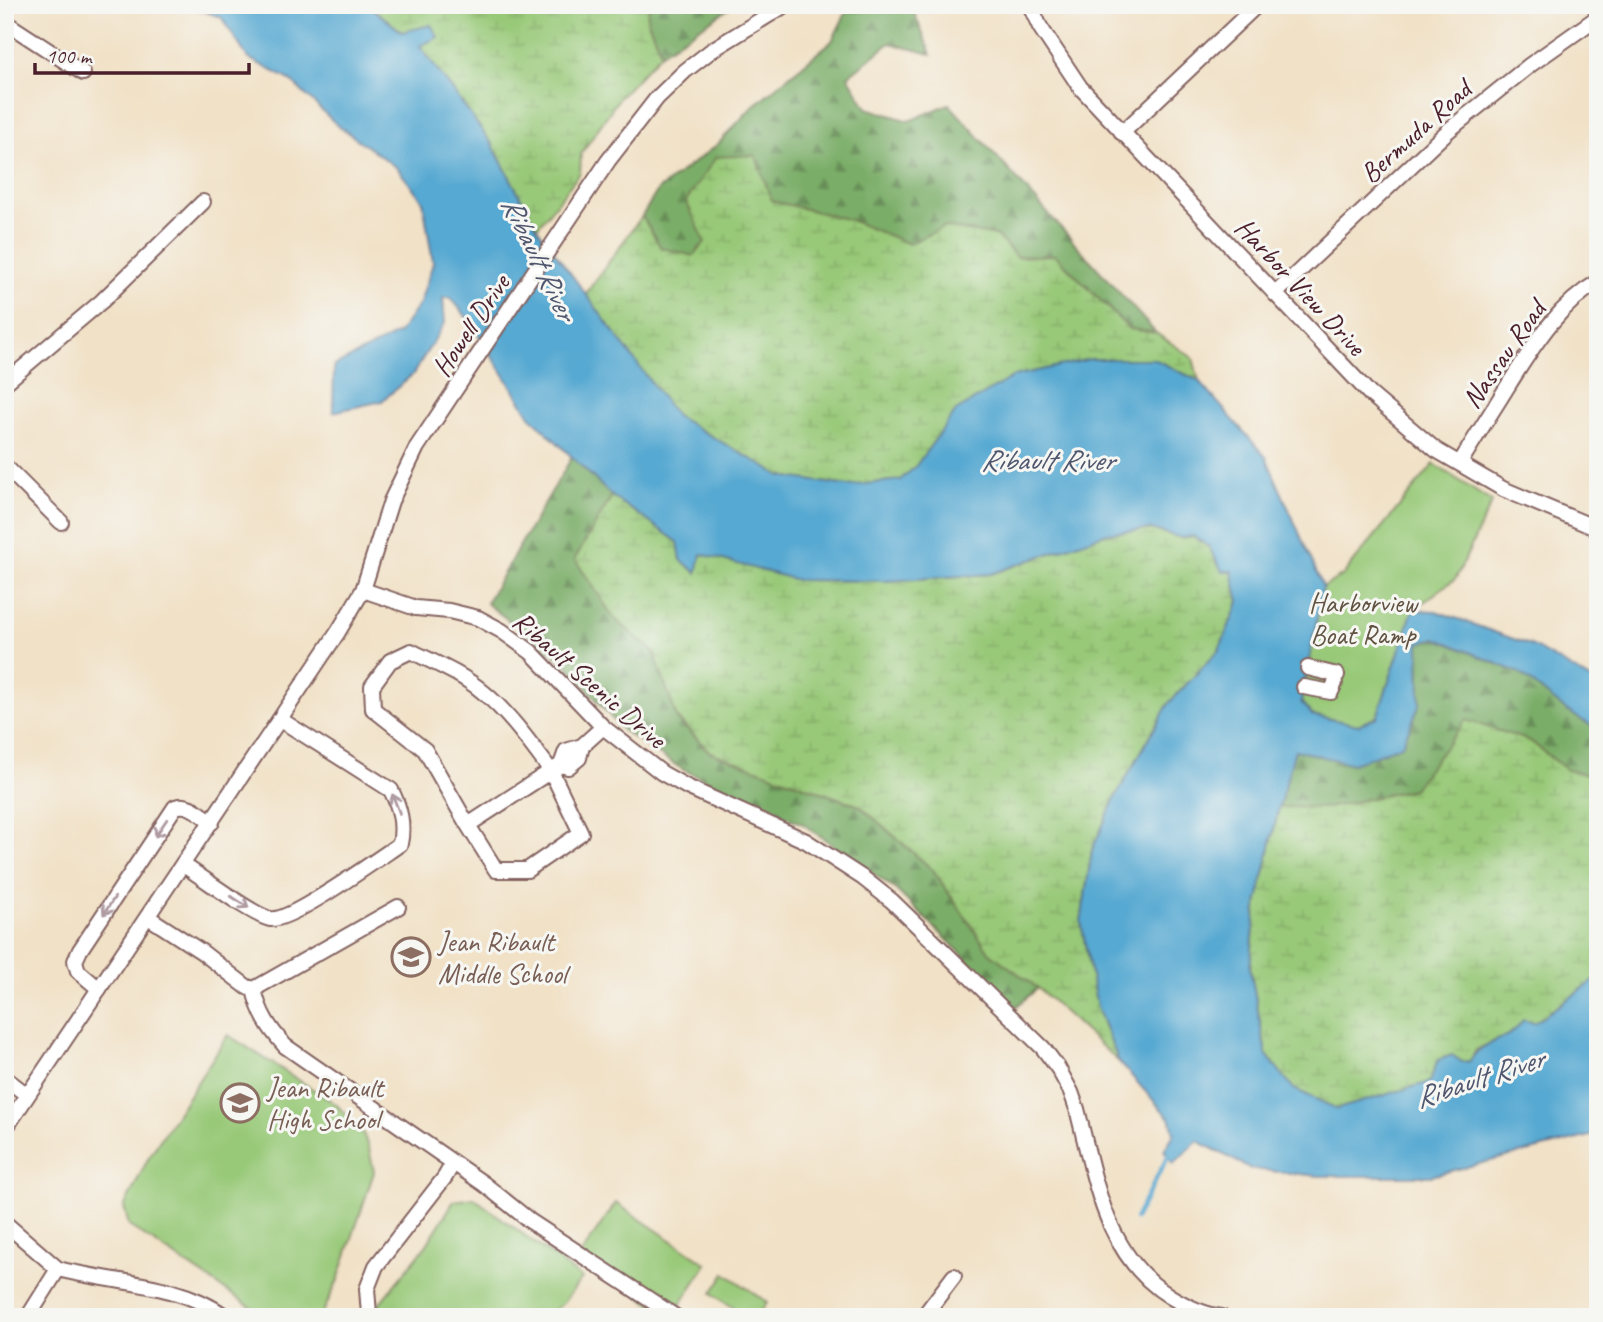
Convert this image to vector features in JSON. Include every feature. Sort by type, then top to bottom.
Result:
[{"type":"street","name":"Howell Drive","points":[[363,590],[397,488],[417,447],[608,162],[657,98],[685,71],[712,50],[785,5]]},
{"type":"street","name":"Harbor View Drive","points":[[1030,5],[1040,27],[1080,87],[1378,402],[1436,450],[1503,489],[1598,529]]},
{"type":"street","points":[[1122,133],[1257,5]]},
{"type":"street","name":"Bermuda Road","points":[[1275,294],[1449,130],[1530,65],[1598,17]]},
{"type":"street","points":[[7,26],[83,73]]},
{"type":"street","points":[[5,383],[102,301],[203,202]]},
{"type":"street","name":"Nassau Road","points":[[1460,463],[1552,319],[1573,299],[1598,282]]},
{"type":"street","points":[[5,466],[61,522]]},
{"type":"street","points":[[5,1129],[281,720],[363,590]]},
{"type":"street","name":"Ribault Scenic Drive","points":[[363,590],[416,608],[449,611],[478,618],[502,631],[531,652],[603,727],[662,773],[806,841],[835,858],[892,901],[1024,1029],[1058,1068],[1077,1109],[1110,1226],[1125,1255],[1144,1277],[1161,1291],[1182,1304],[1212,1316],[1222,1317]]},
{"type":"street","points":[[411,651],[482,691],[556,768],[581,834],[527,870],[496,870],[425,750],[373,709],[372,686],[390,661],[411,651]]},
{"type":"street","points":[[1304,687],[1331,692],[1336,679],[1308,668]]},
{"type":"street","points":[[183,865],[258,913],[272,919],[293,914],[400,844],[402,819],[391,790],[281,720]]},
{"type":"street","points":[[468,825],[556,768],[566,751],[582,746],[603,727]]},
{"type":"street","points":[[99,989],[79,971],[75,961],[146,849],[175,807],[181,805],[192,808],[212,822]]},
{"type":"street","points":[[148,917],[202,952],[247,987],[254,989],[398,907]]},
{"type":"street","points":[[254,989],[263,1017],[285,1046],[484,1184],[530,1220],[676,1317]]},
{"type":"street","points":[[5,1078],[27,1096]]},
{"type":"street","points":[[373,1317],[369,1314],[367,1289],[376,1266],[453,1163]]},
{"type":"street","points":[[5,1223],[58,1269],[170,1292],[215,1309],[226,1317]]},
{"type":"street","points":[[28,1317],[58,1269]]},
{"type":"street","points":[[923,1317],[954,1276]]},
{"type":"green space","points":[[368,5],[649,5],[647,19],[661,53],[619,98],[581,154],[580,173],[537,228],[492,144],[419,45]]},
{"type":"green space","points":[[649,5],[734,5],[661,53],[647,19]]},
{"type":"green space","points":[[855,5],[911,5],[931,54],[890,43],[848,76],[867,108],[909,121],[949,104],[1156,333],[1129,329],[1055,255],[1016,257],[997,236],[944,227],[909,244],[850,220],[772,201],[706,242],[693,256],[661,248],[642,216],[658,190],[718,144],[753,106],[832,41],[848,9]]},
{"type":"green space","points":[[755,155],[772,201],[850,220],[909,244],[944,227],[997,236],[1016,257],[1055,255],[1129,329],[1156,333],[1193,358],[1199,381],[1154,359],[915,467],[901,480],[848,486],[781,476],[676,416],[585,295],[642,216],[661,248],[693,256],[705,242],[686,201],[716,157]]},
{"type":"green space","points":[[572,457],[612,496],[575,559],[614,618],[654,652],[677,719],[710,752],[860,806],[933,870],[990,953],[1038,988],[1016,1007],[895,889],[803,824],[682,769],[622,730],[567,665],[486,603]]},
{"type":"green space","name":"Harborview Boat Ramp","points":[[1434,464],[1492,502],[1456,578],[1413,610],[1377,717],[1358,725],[1312,715],[1301,702],[1323,587],[1343,575]]},
{"type":"green space","points":[[612,496],[678,542],[681,560],[696,572],[701,553],[797,580],[886,581],[991,574],[1107,533],[1151,529],[1182,538],[1193,536],[1209,547],[1222,571],[1232,571],[1239,602],[1219,650],[1169,703],[1115,798],[1092,850],[1081,923],[1097,1007],[1119,1062],[1038,988],[990,953],[933,870],[860,806],[710,752],[677,718],[654,652],[614,618],[575,559]]},
{"type":"green space","points":[[1435,638],[1520,673],[1566,710],[1598,730],[1598,777],[1567,770],[1530,741],[1466,721],[1413,789],[1327,808],[1279,807],[1295,750],[1353,764],[1420,704],[1419,643]]},
{"type":"green space","points":[[1466,720],[1530,741],[1567,770],[1598,777],[1598,978],[1534,1023],[1476,1050],[1470,1061],[1462,1062],[1452,1055],[1438,1060],[1430,1082],[1337,1109],[1294,1089],[1266,1054],[1250,968],[1256,909],[1279,807],[1327,808],[1413,789]]},
{"type":"green space","points":[[228,1035],[336,1104],[363,1133],[369,1149],[374,1172],[338,1280],[321,1317],[266,1317],[129,1226],[124,1207],[149,1157]]},
{"type":"green space","points":[[474,1198],[582,1278],[563,1303],[547,1317],[392,1317],[378,1305],[426,1246],[454,1201]]},
{"type":"green space","points":[[616,1203],[707,1264],[672,1317],[579,1257]]},
{"type":"green space","points":[[725,1273],[767,1302],[757,1317],[747,1317],[712,1293]]},
{"type":"water","name":"Ribault River","points":[[185,5],[368,5],[402,32],[431,25],[438,37],[420,46],[492,144],[537,228],[676,416],[781,476],[848,486],[900,480],[915,467],[956,411],[1014,376],[1090,359],[1154,359],[1199,381],[1266,457],[1323,587],[1301,702],[1312,715],[1358,725],[1377,717],[1413,610],[1436,611],[1533,646],[1598,684],[1598,730],[1566,710],[1520,673],[1436,638],[1419,643],[1420,704],[1402,745],[1353,764],[1295,750],[1256,909],[1250,968],[1266,1054],[1294,1089],[1337,1109],[1430,1082],[1438,1060],[1452,1055],[1462,1062],[1470,1061],[1482,1048],[1511,1033],[1523,1020],[1534,1023],[1598,978],[1598,1134],[1431,1176],[1319,1176],[1251,1169],[1198,1141],[1173,1164],[1164,1150],[1174,1134],[1171,1120],[1119,1062],[1097,1007],[1081,922],[1092,850],[1115,798],[1169,703],[1219,650],[1239,602],[1232,571],[1222,571],[1209,547],[1193,536],[1182,538],[1151,529],[1107,533],[991,574],[886,581],[797,580],[701,554],[697,573],[681,560],[678,542],[612,496],[531,417],[469,320],[451,298],[443,298],[445,323],[413,374],[382,401],[333,412],[334,366],[399,333],[420,303],[433,263],[423,201],[397,168],[336,124],[290,80],[248,58],[221,17]]},
{"type":"waterway","points":[[1135,1219],[1168,1156]]},
{"type":"place","name":"Jean Ribault Middle School","points":[[411,957]]},
{"type":"place","name":"Jean Ribault High School","points":[[240,1103]]}]
